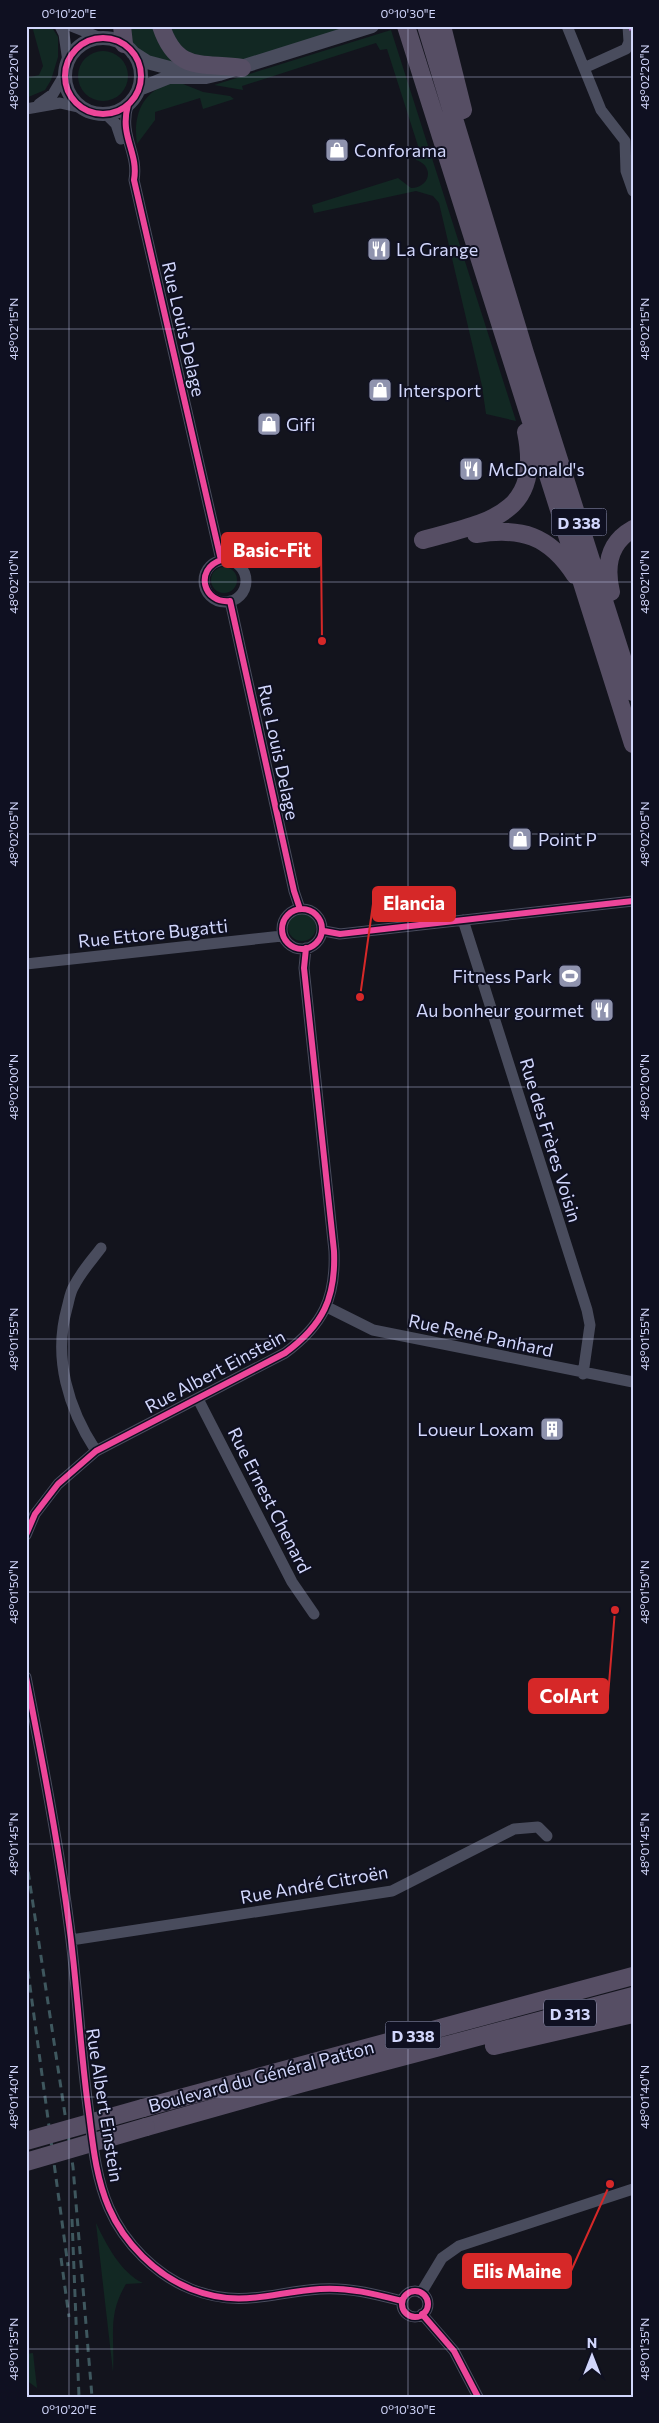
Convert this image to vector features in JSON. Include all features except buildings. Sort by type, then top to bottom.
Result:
[{"type":"highway","points":[[122,26],[128,49]]},
{"type":"highway","points":[[161,26],[170,46],[190,63],[199,66],[223,65],[242,68]]},
{"type":"highway","points":[[398,26],[408,35]]},
{"type":"highway","name":"D 338","points":[[426,26],[525,353],[633,692]]},
{"type":"highway","points":[[442,26],[525,353]]},
{"type":"highway","name":"D 338","points":[[408,35],[494,301],[633,744]]},
{"type":"highway","points":[[494,301],[499,344],[522,414],[528,442],[528,476],[517,500],[494,519],[423,540],[506,530],[520,532],[546,543],[559,553],[585,590]]},
{"type":"highway","points":[[633,529],[622,536],[612,549],[607,569],[612,597],[633,662]]},
{"type":"highway","name":"D 338","points":[[584,1989],[605,1974],[633,1964]]},
{"type":"highway","name":"D 313","points":[[584,1989],[633,1976]]},
{"type":"highway","name":"Boulevard du Général Patton","points":[[26,2141],[584,1989]]},
{"type":"highway","name":"D 313","points":[[303,2083],[633,1996]]},
{"type":"highway","name":"D 338","points":[[303,2083],[352,2079],[633,2014]]},
{"type":"highway","name":"Boulevard du Général Patton","points":[[26,2162],[303,2083]]},
{"type":"street","points":[[60,26],[64,34],[69,94],[82,108]]},
{"type":"street","points":[[71,26],[101,38],[113,40],[147,62],[181,71],[219,74]]},
{"type":"street","points":[[139,89],[169,77],[206,77],[242,68],[372,26]]},
{"type":"street","points":[[567,26],[605,117],[629,140],[626,171],[633,191]]},
{"type":"street","points":[[584,68],[626,49],[629,42],[628,26]]},
{"type":"street","points":[[26,109],[41,104],[54,94],[74,52],[82,44],[101,38]]},
{"type":"street","points":[[26,109],[60,103],[94,113],[106,114],[116,112],[128,105],[139,89],[141,72],[128,49]]},
{"type":"street","name":"Rue Louis Delage","points":[[128,105],[125,129],[136,171],[134,180]]},
{"type":"street","name":"Rue Louis Delage","points":[[106,114],[119,130],[129,172],[134,180],[221,560]]},
{"type":"street","points":[[221,560],[227,560],[238,565],[245,575],[243,591],[230,601],[218,601],[208,594],[205,589],[206,571],[215,562],[221,560]]},
{"type":"street","name":"Rue Louis Delage","points":[[230,601],[294,891],[300,909]]},
{"type":"street","points":[[324,931],[340,934],[633,901]]},
{"type":"street","points":[[300,909],[309,910],[319,916],[324,931],[315,944],[306,948],[292,946],[282,936],[282,927],[286,917],[300,909]]},
{"type":"street","name":"Rue des Frères Voisin","points":[[463,920],[587,1310],[590,1325],[583,1374]]},
{"type":"street","name":"Rue Ettore Bugatti","points":[[26,964],[282,936]]},
{"type":"street","name":"Rue Albert Einstein","points":[[26,1535],[36,1514],[58,1484],[96,1451],[285,1352],[309,1333],[327,1306],[335,1271],[334,1251],[304,968],[306,948]]},
{"type":"street","points":[[96,1451],[81,1427],[67,1394],[63,1362],[63,1324],[74,1286],[101,1248]]},
{"type":"street","name":"Rue René Panhard","points":[[327,1306],[373,1330],[583,1374],[633,1382]]},
{"type":"street","name":"Rue Ernest Chenard","points":[[198,1399],[292,1582],[314,1614]]},
{"type":"street","name":"Rue Albert Einstein","points":[[26,1677],[46,1781],[71,1940],[80,2042],[98,2173],[109,2208],[126,2239],[140,2254],[171,2279],[205,2294],[251,2300],[315,2289],[344,2289],[402,2301]]},
{"type":"street","name":"Rue André Citroën","points":[[71,1940],[392,1891],[514,1829],[538,1827],[547,1836]]},
{"type":"street","points":[[422,2293],[442,2258],[459,2246],[633,2190]]},
{"type":"street","points":[[410,2292],[422,2293],[428,2304],[422,2314],[414,2317],[406,2313],[402,2301],[410,2292]]},
{"type":"street","points":[[422,2314],[454,2352],[478,2397]]},
{"type":"green space","points":[[32,26],[51,26],[58,37],[58,57],[51,80],[45,90],[26,98],[26,78],[39,75],[43,66]]},
{"type":"green space","points":[[122,26],[372,26],[219,74],[133,53]]},
{"type":"green space","points":[[391,30],[516,421],[486,414],[482,386],[439,203],[433,196],[416,191],[314,213],[312,205],[398,178],[411,188],[417,187],[426,181],[428,171],[422,163],[416,160],[414,151],[419,149],[387,49],[380,50],[376,43],[242,86],[243,90],[214,85]]},
{"type":"green space","points":[[98,51],[108,51],[121,58],[128,71],[128,81],[121,94],[108,101],[98,101],[89,97],[82,90],[78,81],[78,71],[82,62],[89,55]]},
{"type":"green space","points":[[169,84],[183,84],[203,92],[230,96],[234,99],[203,109],[200,98],[155,112],[155,120],[137,144],[136,124],[141,107],[152,93]]},
{"type":"green space","points":[[224,567],[233,571],[237,580],[233,589],[224,593],[215,589],[211,580],[215,571]]},
{"type":"green space","points":[[302,913],[312,917],[316,927],[312,937],[302,941],[292,937],[288,927],[292,917]]},
{"type":"green space","points":[[96,2223],[109,2249],[121,2265],[143,2283],[126,2284],[116,2306],[113,2326],[113,2372]]},
{"type":"green space","points":[[33,2353],[37,2388],[26,2380],[26,2354]]},
{"type":"railway","points":[[26,1858],[73,2167],[92,2397]]},
{"type":"railway","points":[[26,1957],[68,2266]]},
{"type":"railway","points":[[72,2219],[79,2397]]},
{"type":"railway","points":[[61,2258],[69,2317]]},
{"type":"cycle path","points":[[103,38],[118,41],[130,49],[138,61],[141,76],[138,91],[130,103],[118,111],[103,114],[88,111],[76,103],[68,91],[65,76],[68,61],[76,49],[88,41],[103,38]]},
{"type":"cycle path","points":[[128,105],[126,126],[134,161],[134,180],[221,560],[213,564],[207,571],[205,585],[213,597],[230,601],[294,891],[300,909]]},
{"type":"cycle path","points":[[324,931],[340,934],[633,901]]},
{"type":"cycle path","points":[[306,909],[313,912],[319,918],[322,929],[321,937],[313,946],[306,949],[298,949],[291,946],[283,937],[282,925],[285,918],[294,910],[306,909]]},
{"type":"cycle path","points":[[26,1535],[35,1514],[58,1484],[96,1451],[285,1353],[309,1332],[318,1321],[324,1309],[333,1283],[334,1251],[304,968],[306,948]]},
{"type":"cycle path","points":[[26,1677],[51,1808],[67,1907],[94,2150],[101,2185],[115,2221],[132,2245],[154,2266],[178,2283],[209,2295],[241,2299],[320,2289],[341,2289],[402,2301]]},
{"type":"cycle path","points":[[415,2291],[424,2295],[428,2304],[424,2313],[415,2317],[406,2313],[402,2304],[406,2295],[415,2291]]},
{"type":"cycle path","points":[[422,2314],[454,2351],[478,2397]]},
{"type":"place","name":"Conforama","points":[[337,150]]},
{"type":"place","name":"La Grange","points":[[379,249]]},
{"type":"place","name":"Intersport","points":[[380,390]]},
{"type":"place","name":"Gifi","points":[[269,424]]},
{"type":"place","name":"McDonald's","points":[[471,469]]},
{"type":"place","name":"Basic-Fit","points":[[322,641]]},
{"type":"place","name":"Point P","points":[[520,839]]},
{"type":"place","name":"Fitness Park","points":[[570,976]]},
{"type":"place","name":"Elancia","points":[[360,997]]},
{"type":"place","name":"Au bonheur gourmet","points":[[602,1010]]},
{"type":"place","name":"Loueur Loxam","points":[[552,1429]]},
{"type":"place","name":"ColArt","points":[[615,1610]]},
{"type":"place","name":"Elis Maine","points":[[610,2184]]}]
